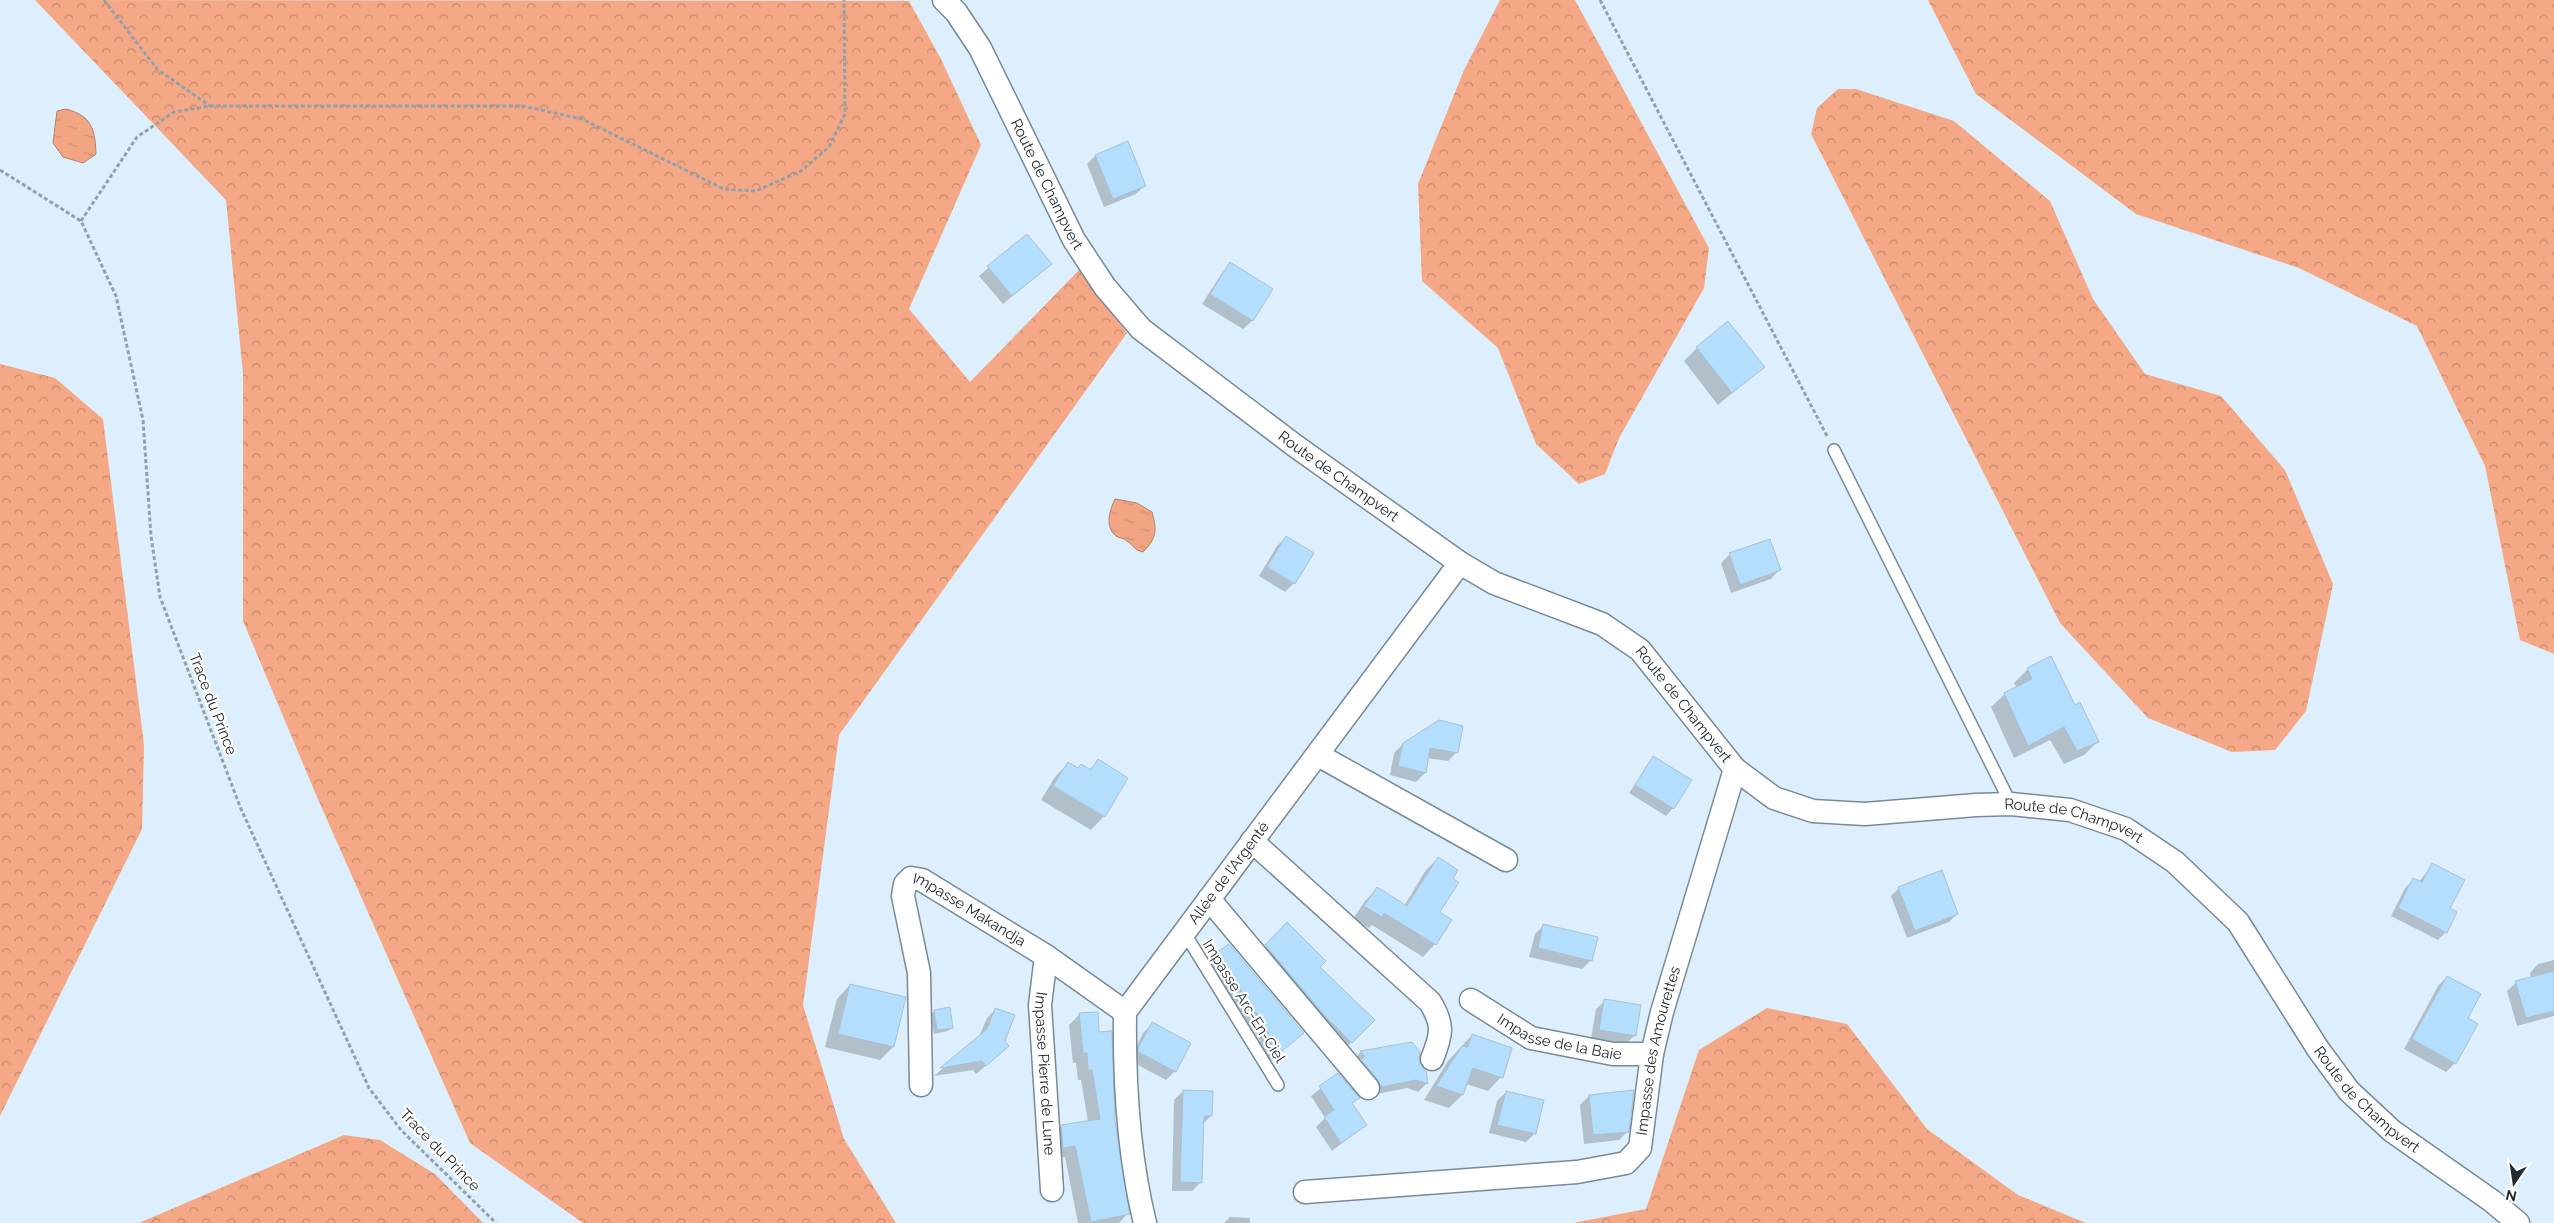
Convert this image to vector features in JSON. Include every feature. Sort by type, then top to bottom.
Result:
[{"type":"street","name":"Route de Champvert","points":[[944,0],[956,12],[980,48],[1074,240],[1105,287],[1141,329],[1294,445],[1460,562],[1494,583],[1602,624],[1640,650],[1735,769],[1774,798],[1813,811],[1866,814],[2011,804],[2070,810],[2126,829],[2175,862],[2238,922],[2318,1049],[2349,1091],[2392,1131],[2492,1201],[2518,1223]]},
{"type":"street","name":"Allée de l'Argenté","points":[[1125,1012],[1460,562]]},
{"type":"street","points":[[1318,755],[1506,860]]},
{"type":"street","name":"Impasse des Amourettes","points":[[1305,1192],[1577,1172],[1626,1163],[1640,1148],[1652,1054],[1662,1012],[1735,769]]},
{"type":"street","points":[[1252,841],[1430,1002],[1440,1018],[1441,1038],[1432,1059]]},
{"type":"street","name":"Impasse Makandja","points":[[921,1086],[919,973],[903,896],[904,884],[911,878],[922,880],[1046,956],[1125,1012]]},
{"type":"street","points":[[1208,899],[1368,1088]]},
{"type":"street","name":"Impasse Pierre de Lune","points":[[1046,956],[1040,1005],[1052,1190]]},
{"type":"street","name":"Impasse de la Baie","points":[[1471,1000],[1531,1038],[1613,1054],[1652,1054]]},
{"type":"street","points":[[1125,1012],[1124,1079],[1137,1191],[1145,1223]]},
{"type":"lane","points":[[1834,450],[2011,804]]},
{"type":"lane","name":"Impasse Arc-En-Ciel","points":[[1184,932],[1278,1085]]},
{"type":"path","points":[[104,0],[157,69],[210,106]]},
{"type":"path","points":[[0,170],[81,221],[137,137],[174,112],[210,106],[523,106],[582,119],[724,189],[756,191],[801,171],[829,148],[845,114],[844,0]]},
{"type":"path","points":[[1600,0],[1834,450]]},
{"type":"path","name":"Trace du Prince","points":[[81,221],[116,296],[140,410],[151,536],[160,597],[241,809],[370,1088],[402,1130],[496,1223]]},
{"type":"green space","points":[[35,0],[909,1],[941,59],[981,145],[909,309],[970,382],[1079,270],[1127,333],[839,735],[803,1005],[844,1139],[896,1223],[583,1223],[470,1143],[317,797],[243,621],[243,374],[226,200]]},
{"type":"green space","points":[[1500,0],[1575,0],[1709,248],[1704,288],[1619,438],[1605,474],[1579,484],[1536,444],[1498,348],[1422,281],[1418,184],[1464,70]]},
{"type":"green space","points":[[1928,0],[2554,0],[2554,654],[2520,640],[2485,466],[2417,326],[2299,268],[2136,214],[1976,94]]},
{"type":"green space","points":[[1838,89],[1856,89],[1954,121],[2050,201],[2093,299],[2145,374],[2221,396],[2285,470],[2333,584],[2306,711],[2275,750],[2232,752],[2148,718],[2060,623],[1811,134],[1817,108]]},
{"type":"green space","points":[[0,364],[55,378],[103,419],[144,745],[142,829],[0,1116]]},
{"type":"green space","points":[[1767,1008],[1847,1024],[1927,1129],[2018,1195],[2086,1223],[1573,1223],[1646,1209],[1699,1050]]},
{"type":"green space","points":[[344,1135],[380,1140],[435,1174],[483,1223],[139,1223]]},
{"type":"water","points":[[66,109],[82,115],[90,125],[95,137],[96,154],[83,163],[63,157],[53,143],[57,111]]},
{"type":"water","points":[[1115,499],[1137,503],[1152,512],[1155,534],[1143,552],[1112,532],[1109,518]]},
{"type":"building","points":[[1128,141],[1146,186],[1113,199],[1095,155]]},
{"type":"building","points":[[1027,234],[1052,264],[1012,296],[987,266]]},
{"type":"building","points":[[1230,262],[1273,289],[1253,321],[1210,294]]},
{"type":"building","points":[[1728,321],[1765,367],[1732,393],[1696,347]]},
{"type":"building","points":[[1286,536],[1314,553],[1295,584],[1267,567]]},
{"type":"building","points":[[1770,539],[1781,570],[1740,585],[1729,553]]},
{"type":"building","points":[[2051,656],[2075,705],[2080,702],[2099,742],[2077,751],[2064,727],[2028,746],[2004,693],[2032,679],[2027,668]]},
{"type":"building","points":[[1439,720],[1463,726],[1458,753],[1430,748],[1426,773],[1398,766],[1403,743]]},
{"type":"building","points":[[1653,756],[1692,780],[1674,809],[1635,785]]},
{"type":"building","points":[[1098,759],[1128,778],[1105,817],[1053,786],[1068,762],[1078,768],[1081,764],[1091,770]]},
{"type":"building","points":[[1438,857],[1458,870],[1453,879],[1459,882],[1440,912],[1452,920],[1436,945],[1384,913],[1382,917],[1364,906],[1377,887],[1407,906]]},
{"type":"building","points":[[2432,863],[2465,880],[2450,908],[2457,912],[2447,933],[2398,908],[2413,878],[2422,882]]},
{"type":"building","points":[[1942,870],[1958,914],[1915,931],[1898,887]]},
{"type":"building","points":[[1287,922],[1326,961],[1320,967],[1375,1020],[1352,1043],[1325,1016],[1265,945]]},
{"type":"building","points":[[1543,924],[1598,937],[1592,961],[1538,948]]},
{"type":"building","points":[[1229,944],[1304,1033],[1281,1052],[1266,1034],[1269,1032],[1230,974],[1228,976],[1214,954]]},
{"type":"building","points":[[2554,971],[2554,1011],[2526,1018],[2515,981]]},
{"type":"building","points":[[2447,976],[2481,994],[2468,1018],[2478,1024],[2456,1064],[2412,1039]]},
{"type":"building","points":[[850,984],[906,997],[894,1047],[838,1034]]},
{"type":"building","points":[[1604,999],[1641,1005],[1636,1036],[1599,1030]]},
{"type":"building","points":[[950,1007],[953,1028],[937,1030],[934,1010]]},
{"type":"building","points":[[995,1008],[1015,1015],[1005,1041],[1009,1046],[986,1066],[982,1061],[940,1068],[987,1029]]},
{"type":"building","points":[[1098,1012],[1099,1032],[1112,1031],[1115,1120],[1130,1214],[1091,1222],[1075,1146],[1063,1148],[1061,1125],[1100,1119],[1092,1070],[1088,1070],[1087,1053],[1083,1053],[1079,1013]]},
{"type":"building","points":[[1152,1022],[1191,1043],[1176,1072],[1138,1052],[1138,1048]]},
{"type":"building","points":[[1472,1034],[1512,1048],[1503,1078],[1473,1068],[1463,1095],[1436,1086],[1462,1046],[1468,1047]]},
{"type":"building","points":[[1412,1042],[1420,1052],[1419,1061],[1426,1070],[1428,1084],[1416,1080],[1381,1087],[1378,1080],[1361,1059],[1365,1056],[1360,1051]]},
{"type":"building","points":[[1338,1073],[1360,1098],[1352,1103],[1367,1125],[1341,1143],[1324,1117],[1334,1110],[1319,1086]]},
{"type":"building","points":[[1183,1090],[1213,1091],[1212,1116],[1204,1116],[1202,1183],[1180,1182]]},
{"type":"building","points":[[1634,1090],[1629,1132],[1593,1135],[1589,1095]]},
{"type":"building","points":[[1506,1091],[1544,1100],[1536,1134],[1497,1125]]}]
